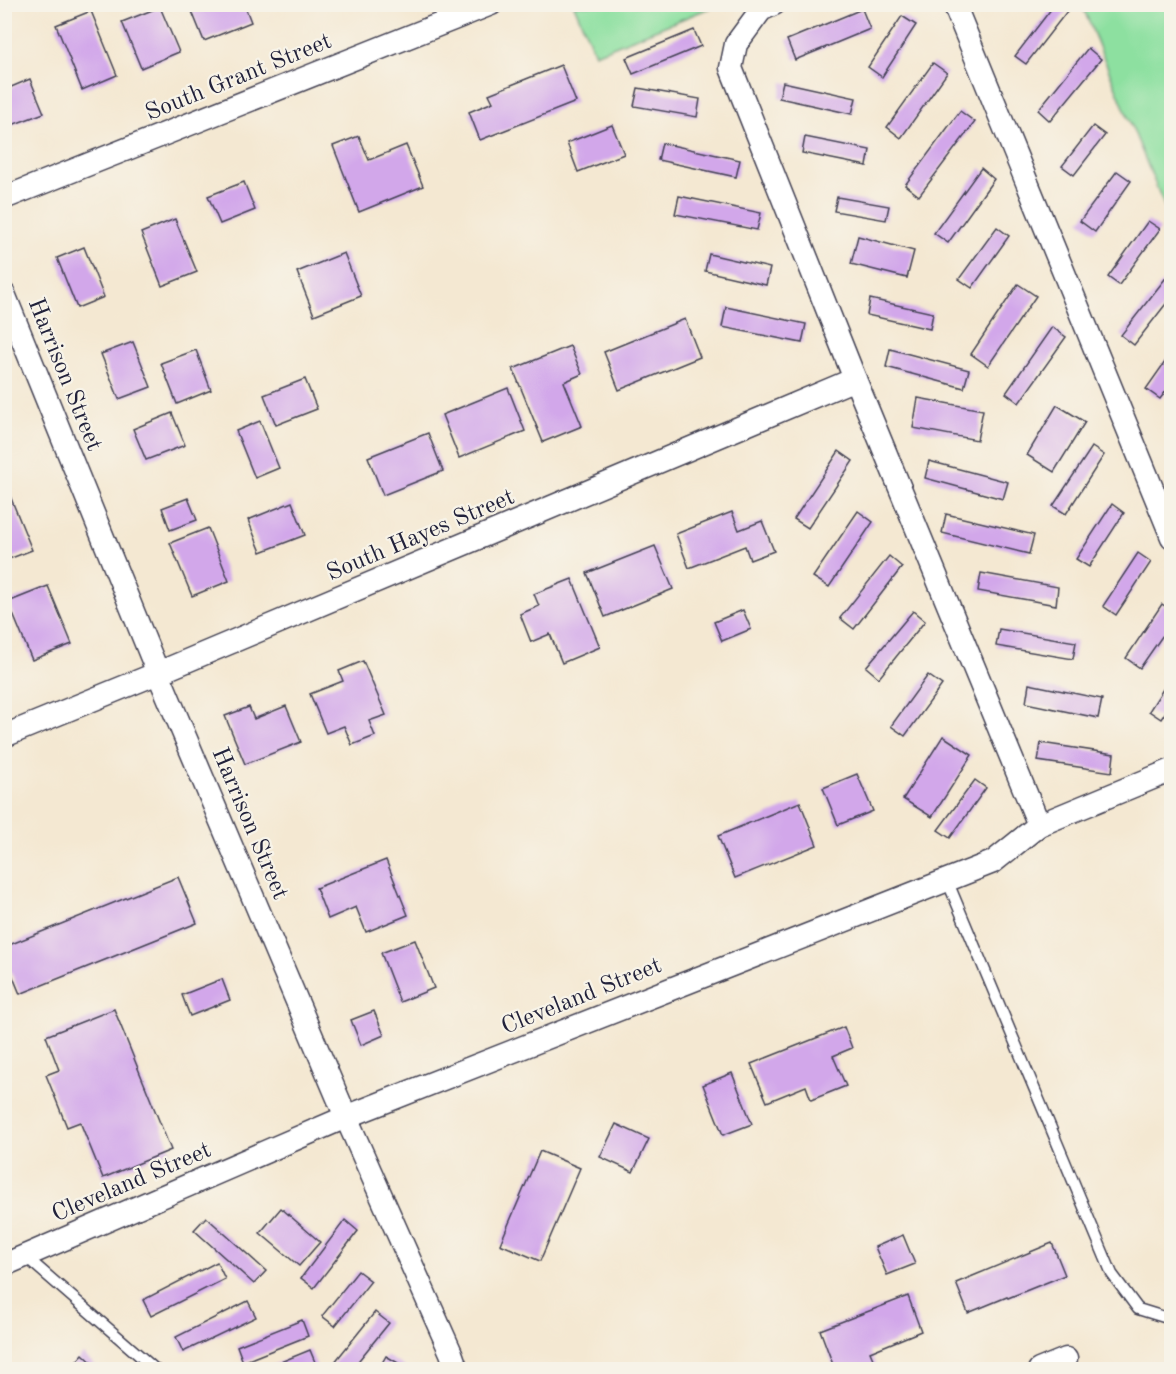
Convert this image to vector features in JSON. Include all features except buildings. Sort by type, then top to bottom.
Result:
[{"type":"street","name":"South Grant Street","points":[[4,198],[491,4]]},
{"type":"street","points":[[774,4],[761,10],[736,44],[731,68],[855,379],[1039,825]]},
{"type":"street","points":[[954,4],[1172,537]]},
{"type":"street","name":"Harrison Street","points":[[4,294],[158,673],[346,1117],[457,1370]]},
{"type":"street","name":"South Hayes Street","points":[[4,736],[855,379]]},
{"type":"street","name":"Cleveland Street","points":[[15,1261],[346,1117],[993,862],[1039,825],[1172,770]]},
{"type":"street","points":[[1039,1370],[1066,1359]]},
{"type":"lane","points":[[947,880],[1112,1274],[1138,1309],[1164,1317],[1172,1315]]},
{"type":"lane","points":[[15,1261],[156,1370]]},
{"type":"green space","points":[[574,5],[717,5],[595,54]]},
{"type":"green space","points":[[1082,5],[1171,5],[1171,222]]}]
